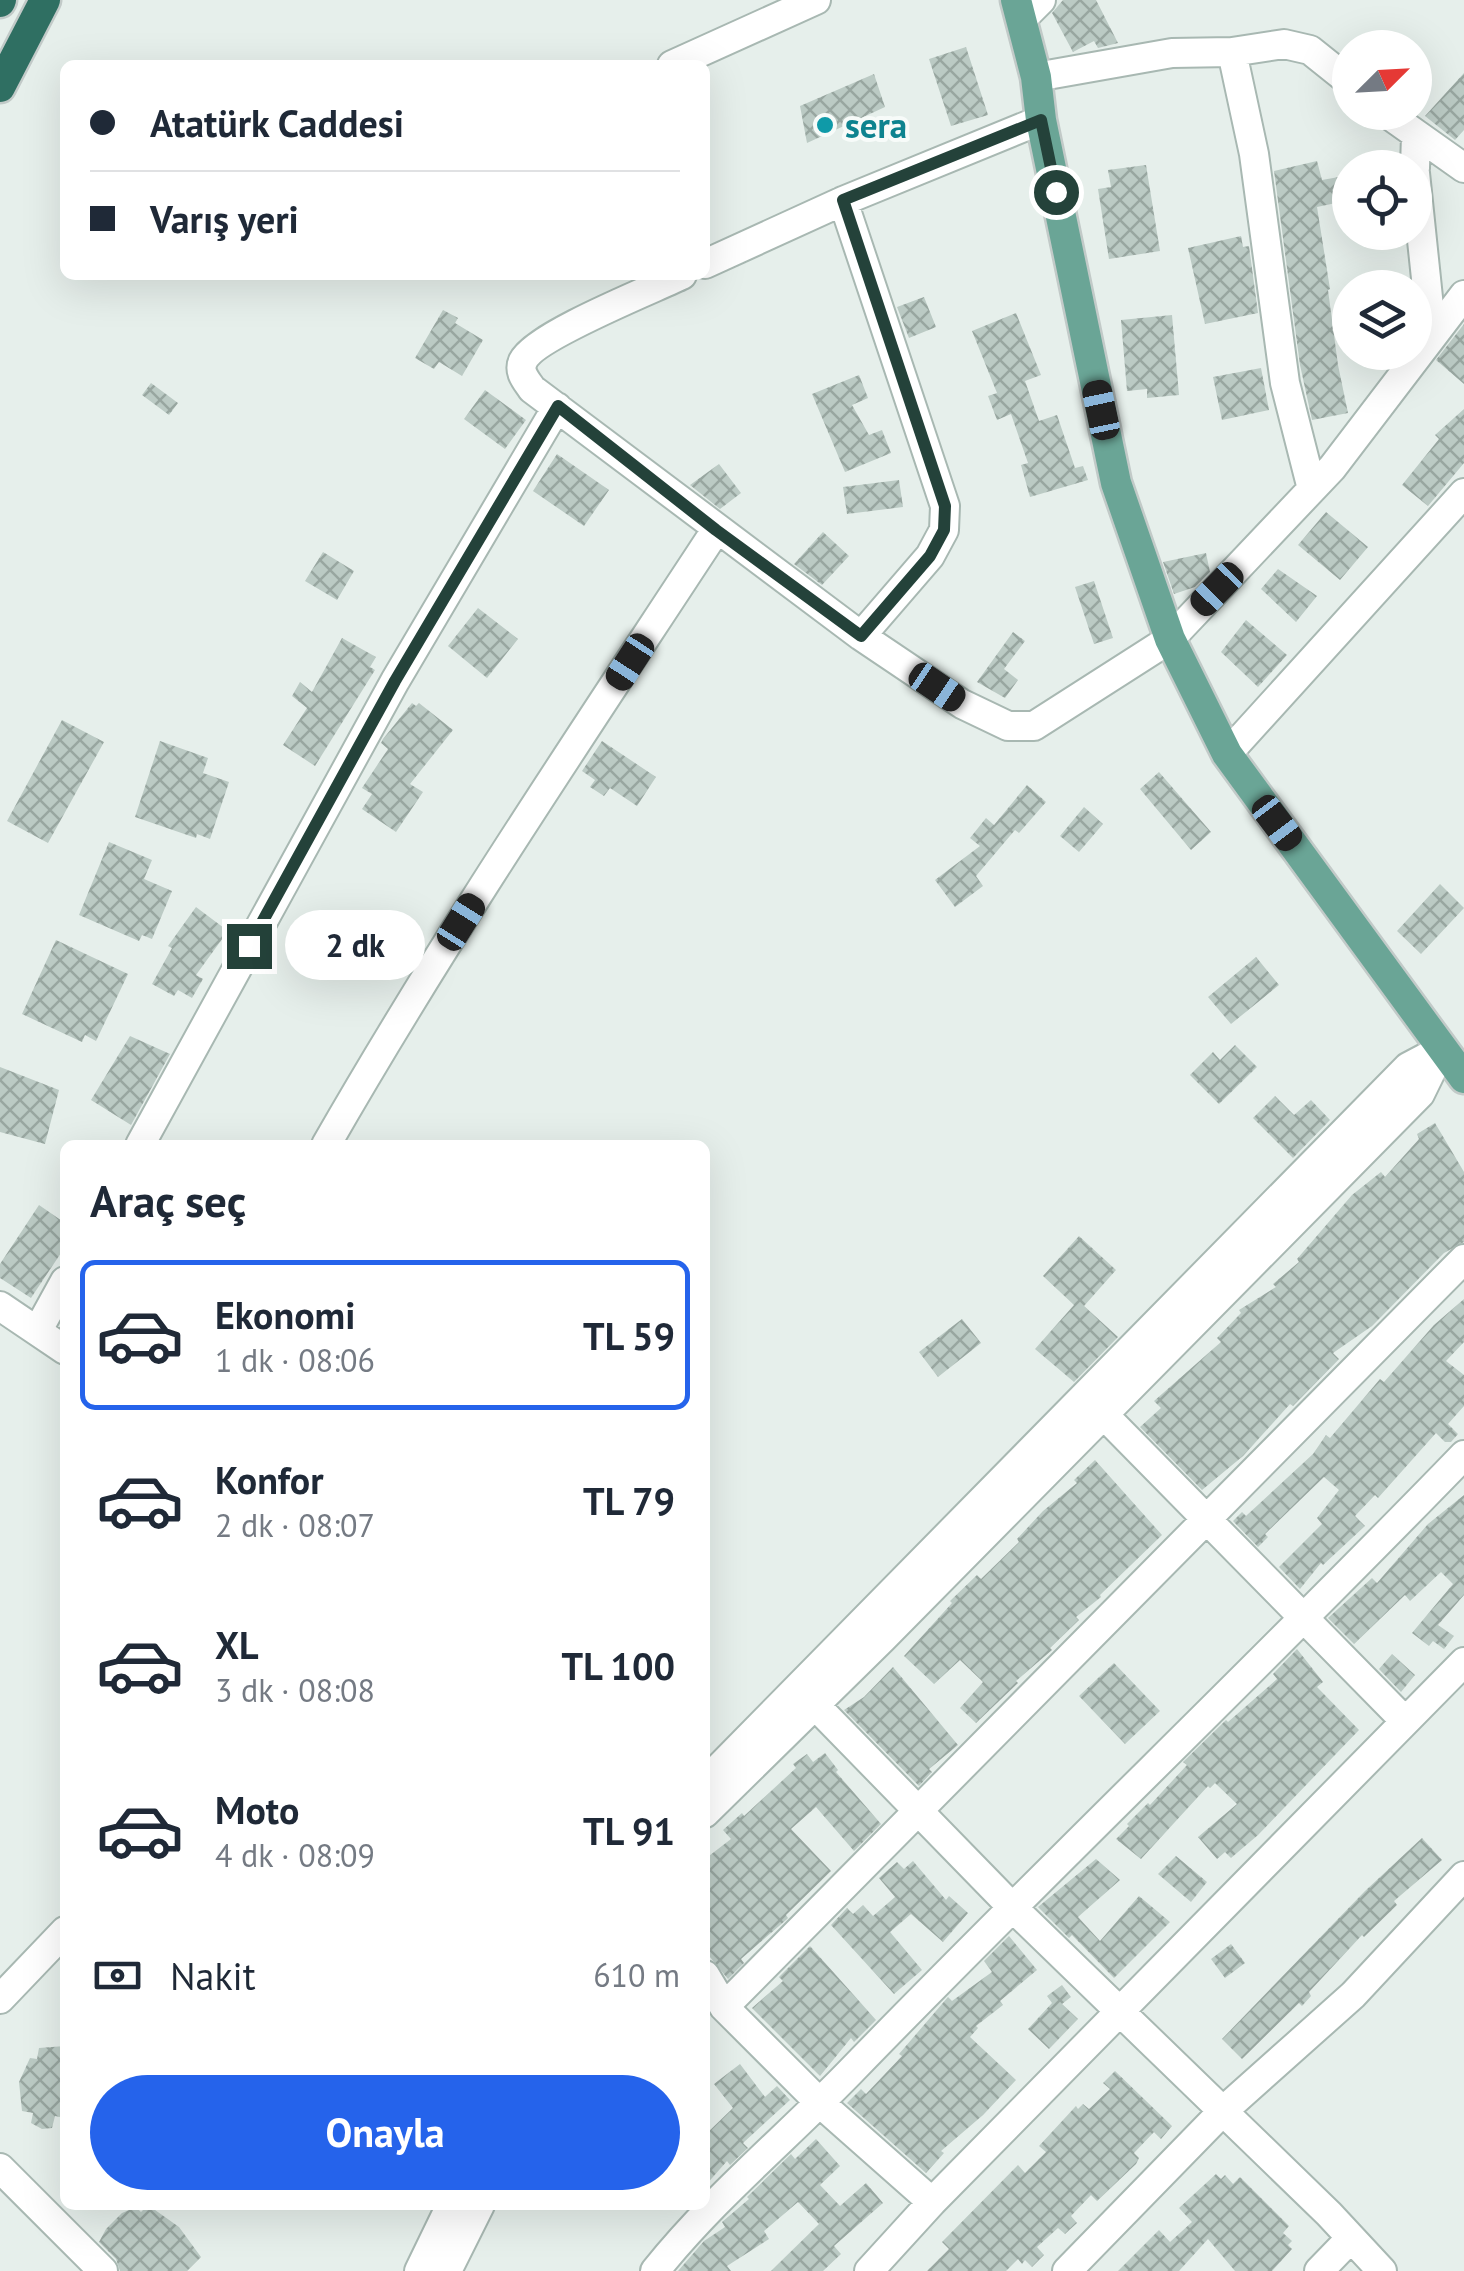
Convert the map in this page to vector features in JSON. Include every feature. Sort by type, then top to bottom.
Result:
[{"type":"highway","points":[[4,70],[45,0]]},
{"type":"main road","points":[[1026,7],[1041,120],[1116,482],[1170,640],[1227,754],[1464,1078]]},
{"type":"street","points":[[683,60],[816,0]]},
{"type":"street","points":[[1036,76],[1172,53],[1232,52],[1284,44],[1310,50],[1332,68]]},
{"type":"street","points":[[1232,52],[1254,154],[1285,383],[1312,489]]},
{"type":"street","points":[[710,262],[843,200],[1041,120]]},
{"type":"street","points":[[1410,130],[1464,168]]},
{"type":"street","points":[[1416,134],[1416,150]]},
{"type":"street","points":[[843,200],[945,506],[944,530],[930,556],[861,636]]},
{"type":"street","points":[[671,280],[535,347],[524,357],[524,378],[716,530],[861,636],[962,704],[1008,726],[1034,726],[1170,640],[1312,489],[1405,370]]},
{"type":"street","points":[[1432,336],[1464,295]]},
{"type":"street","points":[[143,1140],[395,681],[558,406]]},
{"type":"street","points":[[1227,754],[1464,492]]},
{"type":"street","points":[[329,1140],[441,955],[716,530]]},
{"type":"street","points":[[710,1808],[1420,1094],[1442,1049]]},
{"type":"street","points":[[710,1777],[1408,1067],[1442,1049]]},
{"type":"street","points":[[724,2007],[1464,1259]]},
{"type":"street","points":[[38,1330],[60,1290]]},
{"type":"street","points":[[0,1306],[60,1346]]},
{"type":"street","points":[[1103,1414],[1405,1720]]},
{"type":"street","points":[[710,2209],[1306,1619],[1464,1455]]},
{"type":"street","points":[[870,2271],[932,2202],[1464,1662]]},
{"type":"street","points":[[815,1705],[1012,1906],[1382,2271]]},
{"type":"street","points":[[1067,2271],[1224,2112],[1353,1995],[1464,1876]]},
{"type":"street","points":[[0,1999],[60,1936]]},
{"type":"street","points":[[710,1983],[724,2007],[820,2103],[932,2202]]},
{"type":"street","points":[[0,2168],[103,2271]]},
{"type":"street","points":[[419,2271],[449,2210]]},
{"type":"street","points":[[447,2271],[478,2210]]},
{"type":"street","points":[[655,2271],[709,2210]]},
{"type":"street","points":[[1319,2271],[1350,2239]]},
{"type":"building","points":[[1063,0],[1096,0],[1118,43],[1098,48],[1094,41],[1073,52],[1052,13]]},
{"type":"building","points":[[966,47],[988,115],[951,126],[929,59]]},
{"type":"building","points":[[1464,73],[1464,130],[1455,140],[1432,122],[1432,108]]},
{"type":"building","name":"sera","points":[[874,74],[885,107],[807,143],[800,106]]},
{"type":"building","points":[[1317,161],[1322,180],[1332,178],[1332,204],[1317,207],[1330,289],[1332,370],[1339,370],[1348,413],[1312,420],[1300,365],[1274,171]]},
{"type":"building","points":[[1146,165],[1160,251],[1109,259],[1098,189],[1111,187],[1108,170]]},
{"type":"building","points":[[1241,236],[1243,247],[1249,246],[1258,313],[1205,324],[1188,248]]},
{"type":"building","points":[[924,297],[936,327],[909,338],[897,307]]},
{"type":"building","points":[[443,310],[458,318],[455,323],[483,340],[462,376],[439,362],[434,369],[415,358]]},
{"type":"building","points":[[1016,313],[1041,375],[1025,381],[1039,421],[1057,415],[1075,468],[1083,466],[1088,480],[1030,497],[1021,465],[1028,463],[1011,414],[997,420],[988,396],[997,393],[972,331]]},
{"type":"building","points":[[1172,315],[1179,395],[1147,398],[1147,389],[1127,391],[1121,320]]},
{"type":"building","points":[[1464,324],[1464,384],[1436,360]]},
{"type":"building","points":[[1261,368],[1269,410],[1222,420],[1213,377]]},
{"type":"building","points":[[859,375],[868,398],[852,405],[869,435],[882,430],[891,453],[845,472],[812,394]]},
{"type":"building","points":[[151,383],[178,403],[169,415],[142,395]]},
{"type":"building","points":[[485,390],[526,420],[505,449],[464,419]]},
{"type":"building","points":[[1464,409],[1464,463],[1428,506],[1402,485],[1439,439],[1435,435]]},
{"type":"building","points":[[557,454],[609,490],[584,526],[533,491]]},
{"type":"building","points":[[719,464],[741,493],[720,509],[690,485]]},
{"type":"building","points":[[899,480],[903,507],[847,514],[843,487]]},
{"type":"building","points":[[1326,512],[1368,547],[1340,580],[1298,545]]},
{"type":"building","points":[[823,532],[849,556],[822,585],[794,564]]},
{"type":"building","points":[[323,552],[354,571],[337,600],[305,581]]},
{"type":"building","points":[[1206,553],[1210,572],[1195,587],[1174,594],[1163,562]]},
{"type":"building","points":[[1278,569],[1317,596],[1296,622],[1261,589]]},
{"type":"building","points":[[1094,581],[1113,638],[1094,644],[1075,587]]},
{"type":"building","points":[[478,608],[518,639],[487,678],[448,646]]},
{"type":"building","points":[[1246,620],[1287,655],[1258,687],[1221,652]]},
{"type":"building","points":[[1013,632],[1025,641],[1004,669],[1018,680],[1005,698],[977,682]]},
{"type":"building","points":[[342,638],[376,657],[370,667],[375,670],[315,766],[283,745],[307,708],[292,696],[300,682],[312,692]]},
{"type":"building","points":[[412,703],[419,703],[453,730],[410,784],[423,792],[396,832],[362,809],[372,794],[362,788],[388,749],[381,743],[383,739]]},
{"type":"building","points":[[62,720],[104,742],[48,843],[7,821]]},
{"type":"building","points":[[160,741],[208,758],[203,773],[229,782],[210,839],[135,817]]},
{"type":"building","points":[[602,741],[656,777],[637,806],[610,788],[604,796],[590,787],[595,780],[582,771]]},
{"type":"building","points":[[1159,772],[1211,832],[1191,850],[1140,789]]},
{"type":"building","points":[[1027,785],[1046,802],[1019,833],[1015,830],[976,876],[983,886],[955,907],[935,880],[980,846],[970,838],[986,818],[994,825]]},
{"type":"building","points":[[1084,807],[1103,824],[1079,852],[1060,836]]},
{"type":"building","points":[[109,842],[152,860],[144,879],[172,891],[152,939],[142,935],[139,941],[79,915]]},
{"type":"building","points":[[1440,884],[1464,908],[1421,954],[1397,931]]},
{"type":"building","points":[[196,907],[228,931],[196,975],[203,979],[192,998],[178,990],[174,996],[152,984],[172,948],[168,946]]},
{"type":"building","points":[[56,940],[128,974],[96,1041],[85,1035],[82,1042],[22,1014]]},
{"type":"building","points":[[1256,957],[1279,985],[1231,1024],[1208,997]]},
{"type":"building","points":[[130,1036],[170,1054],[131,1125],[91,1100]]},
{"type":"building","points":[[1235,1045],[1257,1067],[1219,1104],[1190,1075],[1213,1052],[1220,1060]]},
{"type":"building","points":[[0,1067],[59,1090],[45,1144],[0,1132]]},
{"type":"building","points":[[1275,1096],[1294,1115],[1311,1100],[1330,1120],[1293,1158],[1253,1118]]},
{"type":"building","points":[[1435,1123],[1464,1172],[1464,1242],[1444,1253],[1372,1326],[1333,1353],[1339,1359],[1293,1406],[1290,1404],[1243,1456],[1202,1490],[1140,1427],[1161,1408],[1154,1401],[1221,1342],[1217,1338],[1241,1313],[1239,1310],[1276,1287],[1273,1284],[1299,1262],[1297,1259],[1352,1195],[1381,1172],[1385,1177],[1419,1139],[1417,1134]]},
{"type":"building","points":[[39,1205],[60,1220],[60,1254],[31,1298],[0,1278],[0,1264]]},
{"type":"building","points":[[1079,1236],[1116,1270],[1084,1306],[1118,1337],[1074,1382],[1035,1349],[1074,1305],[1043,1276]]},
{"type":"building","points":[[1464,1299],[1464,1342],[1446,1361],[1464,1375],[1464,1406],[1448,1424],[1458,1434],[1451,1442],[1445,1442],[1436,1433],[1378,1498],[1375,1495],[1355,1516],[1365,1526],[1321,1563],[1300,1589],[1279,1567],[1322,1524],[1317,1518],[1339,1490],[1324,1477],[1265,1534],[1268,1537],[1258,1547],[1233,1521],[1242,1512],[1246,1516],[1313,1454],[1326,1435],[1330,1438],[1380,1379],[1384,1382],[1434,1325]]},
{"type":"building","points":[[962,1319],[981,1343],[938,1377],[919,1352]]},
{"type":"building","points":[[1095,1460],[1162,1535],[1076,1617],[1079,1620],[1052,1650],[976,1723],[960,1708],[983,1682],[960,1660],[934,1684],[904,1656],[950,1601],[977,1575],[981,1579]]},
{"type":"building","points":[[1464,1495],[1464,1595],[1438,1625],[1454,1636],[1444,1649],[1433,1641],[1429,1646],[1412,1633],[1453,1584],[1441,1572],[1410,1601],[1405,1595],[1354,1644],[1328,1618],[1372,1578],[1377,1583],[1428,1524]]},
{"type":"building","points":[[1297,1649],[1323,1682],[1317,1687],[1359,1730],[1231,1858],[1225,1852],[1217,1859],[1198,1837],[1237,1804],[1215,1783],[1141,1859],[1116,1839],[1187,1765],[1183,1762],[1226,1720],[1277,1679],[1273,1674]]},
{"type":"building","points":[[1392,1654],[1415,1675],[1401,1692],[1379,1669]]},
{"type":"building","points":[[1114,1663],[1160,1711],[1125,1744],[1079,1696]]},
{"type":"building","points":[[893,1667],[958,1745],[929,1769],[932,1772],[919,1786],[844,1710],[864,1697]]},
{"type":"building","points":[[825,1753],[836,1772],[881,1824],[854,1851],[816,1807],[791,1829],[831,1871],[786,1915],[786,1920],[741,1959],[744,1963],[728,1979],[710,1957],[710,1855],[731,1839],[723,1830],[796,1768],[793,1764],[807,1754],[813,1762]]},
{"type":"building","points":[[1422,1838],[1442,1860],[1394,1901],[1397,1905],[1362,1935],[1309,1992],[1311,1996],[1302,2006],[1299,2003],[1242,2059],[1222,2039],[1365,1891]]},
{"type":"building","points":[[1176,1856],[1207,1882],[1191,1902],[1158,1874]]},
{"type":"building","points":[[1096,1859],[1120,1880],[1078,1917],[1100,1941],[1139,1896],[1170,1922],[1114,1978],[1038,1907]]},
{"type":"building","points":[[913,1861],[946,1900],[949,1896],[968,1913],[943,1942],[911,1914],[890,1932],[922,1970],[894,1994],[831,1925],[847,1908],[853,1914],[863,1905],[873,1916],[895,1897],[879,1878],[897,1862],[904,1869]]},
{"type":"building","points":[[1009,1936],[1037,1970],[1000,2001],[1003,2005],[976,2026],[970,2037],[1016,2080],[941,2151],[944,2153],[926,2173],[847,2103],[861,2089],[866,2094],[948,1997],[952,2001],[992,1972],[984,1961]]},
{"type":"building","points":[[1231,1944],[1245,1963],[1225,1978],[1211,1959]]},
{"type":"building","points":[[810,1946],[876,2020],[854,2042],[851,2038],[820,2076],[752,2008],[783,1981],[779,1977]]},
{"type":"building","points":[[1062,1985],[1071,1997],[1062,2004],[1078,2019],[1049,2049],[1028,2029],[1052,2003],[1047,1996]]},
{"type":"building","points":[[60,2046],[60,2117],[55,2116],[52,2128],[42,2129],[31,2123],[33,2113],[22,2111],[19,2082],[30,2058],[37,2059],[39,2048]]},
{"type":"building","points":[[740,2064],[765,2097],[777,2086],[790,2100],[743,2143],[748,2148],[730,2165],[727,2161],[710,2180],[710,2130],[733,2108],[714,2084]]},
{"type":"building","points":[[1115,2071],[1172,2126],[1161,2139],[1154,2132],[1134,2153],[1139,2158],[1136,2164],[1097,2201],[1091,2195],[1071,2216],[1077,2223],[1065,2234],[1058,2228],[1037,2247],[1044,2255],[1032,2267],[1018,2259],[1006,2271],[927,2271],[949,2249],[942,2242],[1018,2165],[1025,2173],[1046,2152],[1039,2146],[1076,2106],[1078,2109],[1083,2104],[1089,2109],[1110,2089],[1103,2083]]},
{"type":"building","points":[[816,2139],[840,2166],[820,2185],[840,2206],[866,2183],[883,2203],[834,2246],[841,2254],[823,2271],[771,2271],[819,2224],[798,2202],[764,2231],[769,2239],[727,2266],[731,2271],[678,2271],[704,2241],[725,2227],[722,2222],[791,2154],[795,2159]]},
{"type":"building","points":[[1216,2174],[1221,2179],[1225,2175],[1233,2184],[1240,2177],[1289,2226],[1283,2233],[1292,2241],[1288,2245],[1292,2249],[1272,2271],[1235,2271],[1208,2239],[1179,2271],[1118,2271],[1159,2230],[1170,2242],[1192,2222],[1179,2208]]},
{"type":"building","points":[[155,2210],[179,2227],[201,2257],[187,2271],[120,2271],[116,2259],[99,2242],[122,2213]]},
{"type":"place","name":"sera","points":[[825,125]]},
{"type":"route","points":[[249,946],[395,681],[558,406],[716,530],[861,636],[930,556],[944,530],[945,506],[843,200],[1041,120],[1056,192]]}]
